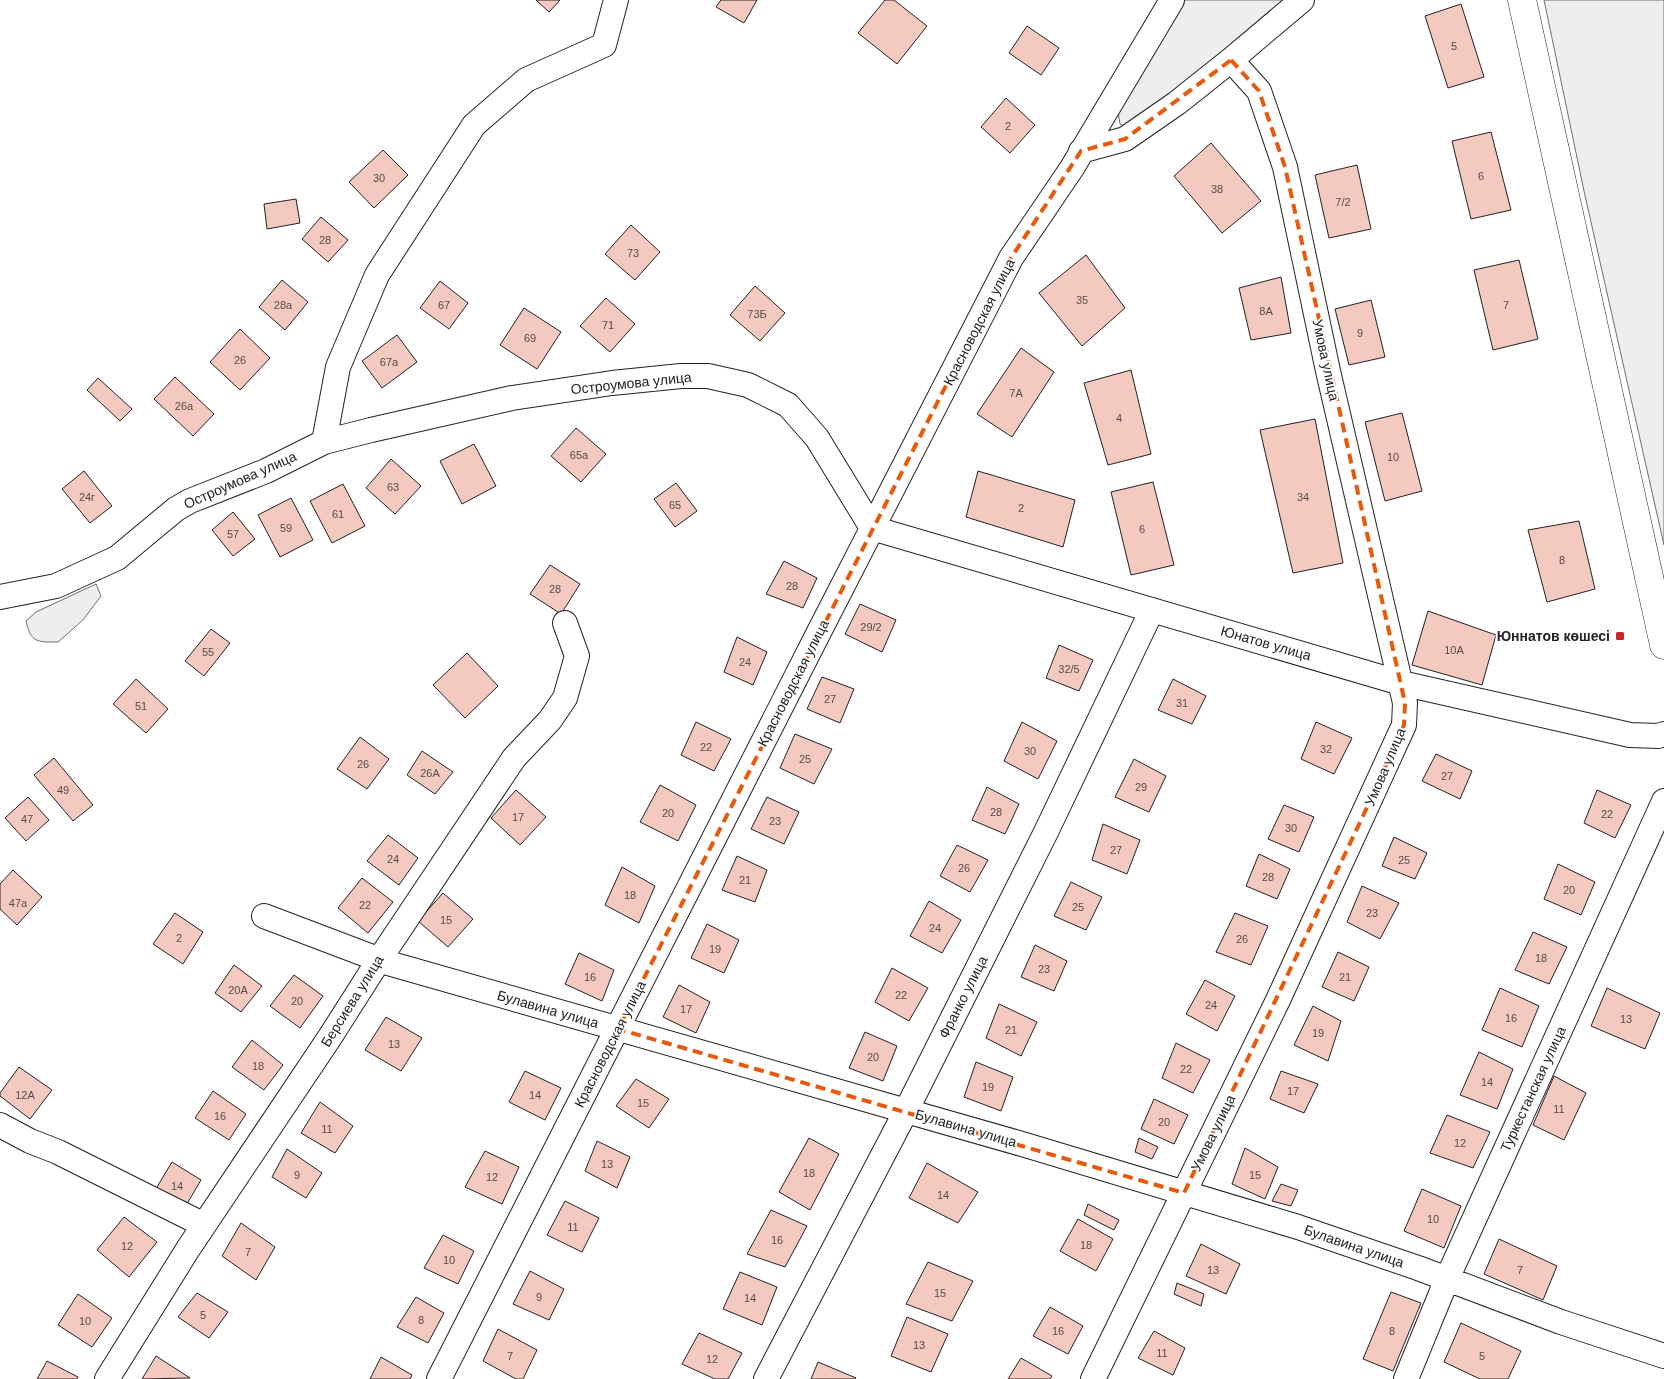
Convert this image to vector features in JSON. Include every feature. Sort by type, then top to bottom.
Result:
[{"type":"street","points":[[324,442],[338,367],[376,275],[474,125],[526,80],[604,45],[616,0]]},
{"type":"street","name":"Красноводская улица","points":[[439,1379],[1011,258],[1072,168],[1172,0]]},
{"type":"street","points":[[1081,152],[1125,139],[1177,104],[1302,0]]},
{"type":"street","points":[[1522,0],[1664,645]]},
{"type":"street","name":"Умова улица","points":[[1093,1379],[1282,992],[1404,726],[1406,703],[1336,408],[1285,167],[1259,91],[1231,60]]},
{"type":"street","name":"Остроумова улица","points":[[0,597],[56,586],[116,558],[183,505],[266,471],[324,442],[512,398],[612,383],[682,376],[708,376],[748,384],[788,406],[817,438],[872,528]]},
{"type":"street","name":"Юнатов улица","points":[[872,528],[1401,683],[1630,735],[1658,736],[1664,734]]},
{"type":"street","name":"Франко улица","points":[[766,1379],[906,1111],[1046,832],[1152,610]]},
{"type":"street","name":"Берсиева улица","points":[[107,1379],[151,1307],[330,1037],[378,960],[514,758],[550,720],[565,698],[577,656],[565,623]]},
{"type":"street","name":"Туркестанская улица","points":[[1406,1379],[1447,1279],[1664,801]]},
{"type":"street","name":"Булавина улица","points":[[264,916],[378,960],[906,1111],[1298,1227],[1447,1279],[1561,1322],[1664,1356]]},
{"type":"street","points":[[0,1126],[30,1142],[58,1152],[204,1226]]},
{"type":"highlighted area","points":[[1231,60],[1259,91],[1285,167],[1405,703],[1404,725],[1363,816],[1184,1193],[618,1029],[1011,258],[1081,151],[1125,139]]},
{"type":"shaded area","points":[[1185,0],[1291,0],[1128,128],[1120,124],[1118,112]]},
{"type":"shaded area","points":[[1544,0],[1664,0],[1664,545],[1584,191]]},
{"type":"shaded area","points":[[96,584],[101,596],[83,620],[58,642],[36,640],[30,634],[26,621],[36,612]]},
{"type":"building","points":[[536,0],[560,0],[549,12]]},
{"type":"building","points":[[721,0],[757,0],[744,23],[716,7]]},
{"type":"building","points":[[885,0],[894,0],[927,26],[897,64],[858,33]]},
{"type":"building","points":[[1461,4],[1484,77],[1448,88],[1425,16]]},
{"type":"building","points":[[1027,26],[1059,48],[1041,75],[1009,53]]},
{"type":"building","points":[[1006,98],[1035,125],[1010,153],[981,127]]},
{"type":"building","points":[[1491,132],[1511,210],[1471,219],[1452,141]]},
{"type":"building","points":[[1211,143],[1261,201],[1222,233],[1174,176]]},
{"type":"building","points":[[383,150],[408,175],[374,208],[349,182]]},
{"type":"building","points":[[1357,165],[1371,229],[1329,238],[1315,175]]},
{"type":"building","points":[[296,199],[300,223],[267,229],[264,204]]},
{"type":"building","points":[[321,217],[348,240],[328,262],[302,239]]},
{"type":"building","points":[[631,225],[660,252],[635,280],[605,254]]},
{"type":"building","points":[[1086,255],[1125,308],[1082,346],[1039,293]]},
{"type":"building","points":[[1519,260],[1538,339],[1493,350],[1474,270]]},
{"type":"building","points":[[1281,277],[1291,333],[1251,340],[1239,288]]},
{"type":"building","points":[[282,280],[308,302],[285,330],[259,307]]},
{"type":"building","points":[[440,281],[468,303],[449,329],[420,308]]},
{"type":"building","points":[[755,286],[785,313],[760,341],[730,315]]},
{"type":"building","points":[[606,298],[635,324],[610,352],[580,326]]},
{"type":"building","points":[[1371,300],[1385,357],[1349,365],[1335,309]]},
{"type":"building","points":[[524,308],[561,332],[537,369],[500,345]]},
{"type":"building","points":[[240,329],[270,358],[240,390],[210,362]]},
{"type":"building","points":[[397,335],[417,362],[382,388],[362,361]]},
{"type":"building","points":[[1021,348],[1054,372],[1012,437],[977,414]]},
{"type":"building","points":[[1131,370],[1151,454],[1108,465],[1084,383]]},
{"type":"building","points":[[175,377],[214,414],[193,436],[154,399]]},
{"type":"building","points":[[98,378],[132,409],[120,421],[87,390]]},
{"type":"building","points":[[1402,413],[1422,491],[1385,501],[1365,422]]},
{"type":"building","points":[[1315,419],[1343,563],[1293,573],[1260,430]]},
{"type":"building","points":[[576,428],[606,454],[581,482],[551,456]]},
{"type":"building","points":[[474,444],[496,486],[462,504],[440,461]]},
{"type":"building","points":[[391,459],[421,486],[395,514],[366,488]]},
{"type":"building","points":[[84,471],[112,506],[90,523],[62,489]]},
{"type":"building","points":[[978,471],[1075,500],[1063,547],[966,517]]},
{"type":"building","points":[[1153,482],[1174,565],[1131,575],[1111,492]]},
{"type":"building","points":[[676,483],[697,511],[675,527],[654,499]]},
{"type":"building","points":[[343,484],[365,526],[332,543],[310,501]]},
{"type":"building","points":[[291,498],[313,540],[280,557],[258,515]]},
{"type":"building","points":[[233,512],[255,539],[233,556],[212,530]]},
{"type":"building","points":[[1579,521],[1595,589],[1547,602],[1528,530]]},
{"type":"building","points":[[784,561],[817,578],[803,608],[766,594]]},
{"type":"building","points":[[550,565],[580,584],[561,614],[530,594]]},
{"type":"building","points":[[860,604],[896,620],[882,652],[845,634]]},
{"type":"building","points":[[1428,611],[1496,635],[1482,685],[1412,665]]},
{"type":"building","points":[[211,629],[230,643],[204,676],[185,661]]},
{"type":"building","points":[[737,637],[767,652],[753,685],[724,672]]},
{"type":"building","points":[[1059,645],[1093,660],[1079,691],[1046,678]]},
{"type":"building","points":[[467,653],[498,686],[465,718],[433,685]]},
{"type":"building","points":[[822,677],[854,689],[840,723],[807,709]]},
{"type":"building","points":[[136,679],[168,709],[146,733],[113,704]]},
{"type":"building","points":[[1173,679],[1206,696],[1192,724],[1158,710]]},
{"type":"building","points":[[696,722],[731,739],[714,771],[681,755]]},
{"type":"building","points":[[1022,722],[1057,741],[1038,779],[1004,761]]},
{"type":"building","points":[[1316,722],[1352,738],[1334,774],[1301,759]]},
{"type":"building","points":[[795,734],[832,749],[814,784],[780,768]]},
{"type":"building","points":[[360,737],[389,759],[367,789],[337,769]]},
{"type":"building","points":[[422,751],[453,772],[435,794],[407,775]]},
{"type":"building","points":[[1436,754],[1472,771],[1460,799],[1422,781]]},
{"type":"building","points":[[54,758],[93,805],[73,821],[34,775]]},
{"type":"building","points":[[1134,759],[1166,776],[1149,812],[1115,797]]},
{"type":"building","points":[[660,785],[696,805],[678,841],[640,822]]},
{"type":"building","points":[[987,787],[1019,804],[1005,834],[972,820]]},
{"type":"building","points":[[516,790],[546,817],[520,845],[491,818]]},
{"type":"building","points":[[1597,790],[1631,805],[1615,838],[1584,823]]},
{"type":"building","points":[[28,797],[49,820],[26,841],[5,818]]},
{"type":"building","points":[[767,797],[799,812],[784,844],[751,829]]},
{"type":"building","points":[[1284,805],[1314,817],[1299,852],[1268,839]]},
{"type":"building","points":[[1103,824],[1140,840],[1127,874],[1092,860]]},
{"type":"building","points":[[388,835],[418,858],[399,885],[367,861]]},
{"type":"building","points":[[1394,837],[1427,853],[1415,879],[1382,866]]},
{"type":"building","points":[[957,845],[988,860],[970,892],[940,876]]},
{"type":"building","points":[[1259,854],[1290,869],[1277,899],[1246,886]]},
{"type":"building","points":[[737,856],[767,870],[755,902],[722,890]]},
{"type":"building","points":[[1558,864],[1595,882],[1581,915],[1544,899]]},
{"type":"building","points":[[622,867],[655,886],[639,923],[605,905]]},
{"type":"building","points":[[13,870],[42,897],[17,925],[0,909],[0,884]]},
{"type":"building","points":[[362,878],[393,902],[368,933],[338,908]]},
{"type":"building","points":[[1071,882],[1102,897],[1086,930],[1054,916]]},
{"type":"building","points":[[1362,886],[1399,903],[1380,939],[1347,922]]},
{"type":"building","points":[[443,893],[473,919],[448,947],[418,921]]},
{"type":"building","points":[[929,901],[961,920],[942,953],[910,936]]},
{"type":"building","points":[[175,913],[203,932],[183,964],[153,944]]},
{"type":"building","points":[[1235,913],[1268,926],[1251,965],[1216,952]]},
{"type":"building","points":[[707,924],[739,940],[724,973],[691,958]]},
{"type":"building","points":[[1533,932],[1567,947],[1549,984],[1515,970]]},
{"type":"building","points":[[1035,945],[1067,961],[1054,991],[1021,977]]},
{"type":"building","points":[[1338,952],[1369,967],[1354,1001],[1322,987]]},
{"type":"building","points":[[579,953],[614,970],[602,1001],[565,984]]},
{"type":"building","points":[[234,965],[262,986],[241,1012],[215,993]]},
{"type":"building","points":[[892,968],[928,988],[909,1021],[875,1002]]},
{"type":"building","points":[[294,975],[323,996],[300,1028],[270,1006]]},
{"type":"building","points":[[1205,980],[1235,996],[1217,1031],[1186,1014]]},
{"type":"building","points":[[679,985],[710,1002],[696,1033],[663,1017]]},
{"type":"building","points":[[1500,988],[1539,1006],[1522,1047],[1482,1030]]},
{"type":"building","points":[[1607,988],[1660,1013],[1645,1049],[1591,1026]]},
{"type":"building","points":[[999,1004],[1037,1022],[1021,1056],[986,1038]]},
{"type":"building","points":[[1313,1006],[1341,1021],[1328,1061],[1294,1045]]},
{"type":"building","points":[[386,1017],[422,1038],[401,1071],[365,1050]]},
{"type":"building","points":[[865,1032],[897,1046],[883,1081],[849,1068]]},
{"type":"building","points":[[252,1040],[283,1065],[264,1090],[232,1067]]},
{"type":"building","points":[[1176,1043],[1210,1060],[1193,1093],[1162,1078]]},
{"type":"building","points":[[1479,1052],[1513,1069],[1497,1109],[1460,1095]]},
{"type":"building","points":[[976,1062],[1013,1077],[1001,1111],[964,1097]]},
{"type":"building","points":[[19,1067],[52,1090],[30,1119],[0,1096],[0,1093]]},
{"type":"building","points":[[525,1071],[561,1088],[545,1120],[509,1102]]},
{"type":"building","points":[[1281,1071],[1318,1084],[1304,1113],[1270,1099]]},
{"type":"building","points":[[1554,1076],[1586,1093],[1564,1140],[1533,1125]]},
{"type":"building","points":[[636,1079],[669,1099],[649,1128],[616,1106]]},
{"type":"building","points":[[213,1091],[246,1114],[229,1140],[195,1118]]},
{"type":"building","points":[[1154,1099],[1188,1115],[1174,1144],[1141,1129]]},
{"type":"building","points":[[320,1102],[353,1126],[335,1153],[301,1133]]},
{"type":"building","points":[[1447,1115],[1490,1132],[1473,1168],[1430,1153]]},
{"type":"building","points":[[809,1138],[839,1154],[810,1210],[779,1192]]},
{"type":"building","points":[[1139,1138],[1158,1147],[1152,1159],[1135,1152]]},
{"type":"building","points":[[597,1141],[630,1157],[617,1188],[585,1171]]},
{"type":"building","points":[[1245,1148],[1278,1167],[1265,1199],[1232,1184]]},
{"type":"building","points":[[287,1149],[322,1173],[306,1198],[272,1177]]},
{"type":"building","points":[[485,1151],[519,1167],[502,1204],[465,1187]]},
{"type":"building","points":[[172,1162],[201,1180],[184,1209],[154,1192]]},
{"type":"building","points":[[927,1163],[978,1192],[958,1223],[909,1198]]},
{"type":"building","points":[[1281,1184],[1298,1190],[1291,1206],[1272,1201]]},
{"type":"building","points":[[1422,1189],[1461,1206],[1444,1248],[1404,1231]]},
{"type":"building","points":[[565,1201],[599,1218],[582,1252],[547,1235]]},
{"type":"building","points":[[1088,1204],[1119,1220],[1114,1230],[1084,1215]]},
{"type":"building","points":[[771,1210],[807,1226],[785,1267],[747,1254]]},
{"type":"building","points":[[124,1217],[157,1242],[129,1277],[97,1250]]},
{"type":"building","points":[[1078,1219],[1113,1239],[1096,1271],[1060,1251]]},
{"type":"building","points":[[241,1223],[275,1247],[256,1280],[222,1256]]},
{"type":"building","points":[[443,1235],[474,1251],[458,1284],[424,1268]]},
{"type":"building","points":[[1499,1239],[1557,1266],[1543,1300],[1484,1274]]},
{"type":"building","points":[[1201,1244],[1240,1264],[1226,1294],[1186,1276]]},
{"type":"building","points":[[928,1262],[973,1281],[952,1321],[906,1304]]},
{"type":"building","points":[[530,1271],[564,1289],[549,1320],[513,1304]]},
{"type":"building","points":[[740,1272],[777,1287],[762,1325],[723,1309]]},
{"type":"building","points":[[1177,1283],[1204,1294],[1201,1306],[1174,1294]]},
{"type":"building","points":[[1391,1292],[1421,1303],[1393,1371],[1363,1359]]},
{"type":"building","points":[[197,1293],[228,1312],[209,1338],[178,1317]]},
{"type":"building","points":[[78,1294],[112,1318],[92,1347],[58,1325]]},
{"type":"building","points":[[416,1297],[444,1313],[428,1343],[397,1327]]},
{"type":"building","points":[[1050,1307],[1083,1326],[1068,1354],[1033,1336]]},
{"type":"building","points":[[907,1317],[948,1334],[931,1372],[891,1356]]},
{"type":"building","points":[[1461,1323],[1521,1351],[1508,1379],[1480,1379],[1444,1362]]},
{"type":"building","points":[[498,1329],[537,1350],[523,1379],[516,1379],[483,1361]]},
{"type":"building","points":[[1154,1331],[1185,1348],[1173,1375],[1138,1358]]},
{"type":"building","points":[[699,1333],[742,1353],[728,1379],[715,1379],[682,1364]]},
{"type":"building","points":[[156,1356],[190,1378],[142,1379]]},
{"type":"building","points":[[381,1357],[412,1375],[410,1379],[370,1379]]},
{"type":"building","points":[[1021,1358],[1052,1376],[1050,1379],[1008,1379]]},
{"type":"building","points":[[47,1361],[78,1377],[77,1379],[37,1379]]},
{"type":"building","points":[[818,1362],[856,1378],[811,1379]]},
{"type":"place","name":"Юннатов көшесі","points":[[1620,636]]}]
